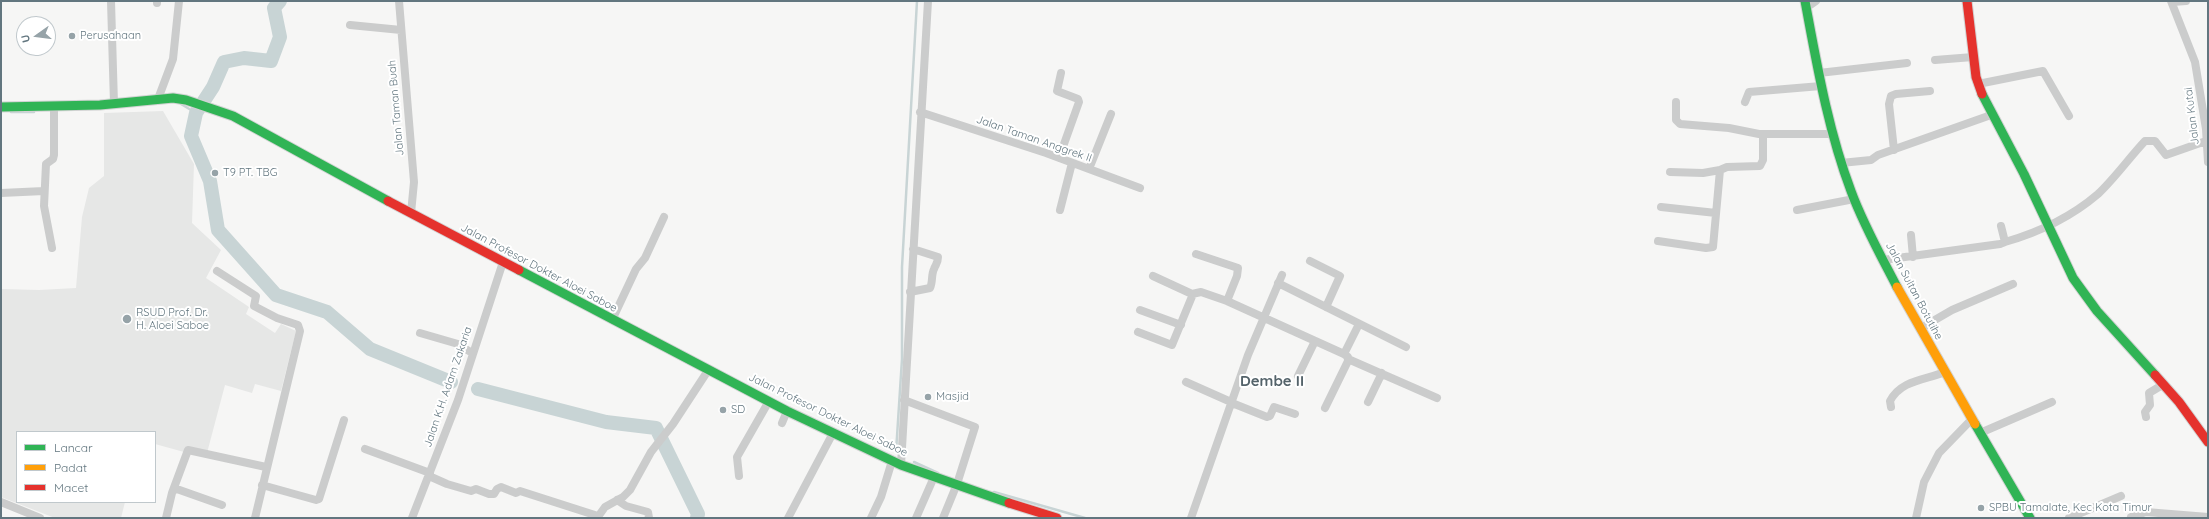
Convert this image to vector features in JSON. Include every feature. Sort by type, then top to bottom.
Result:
[{"type":"street","points":[[111,1],[114,104]]},
{"type":"street","points":[[158,99],[173,59],[179,1]]},
{"type":"street","name":"Jalan Taman Buah","points":[[399,1],[414,182],[411,213]]},
{"type":"street","points":[[871,518],[896,463],[904,400],[920,112],[928,1]]},
{"type":"street","points":[[1805,5],[1816,1]]},
{"type":"street","points":[[1967,1],[1973,57],[1978,84],[1991,115],[2024,174],[2049,227],[2083,291],[2119,335],[2164,384],[2208,442]]},
{"type":"street","points":[[2172,2],[2186,1]]},
{"type":"street","name":"Jalan Kutai","points":[[2172,2],[2195,62],[2208,162]]},
{"type":"street","name":"Jalan Sultan Botutihe","points":[[1805,5],[1821,86],[1833,134],[1841,163],[1854,199],[1883,260],[1971,420],[2002,468],[2030,518]]},
{"type":"street","points":[[350,25],[401,30]]},
{"type":"street","points":[[1935,60],[1973,57]]},
{"type":"street","points":[[1819,73],[1907,63]]},
{"type":"street","points":[[1978,84],[2044,71],[2069,116]]},
{"type":"street","points":[[1059,158],[1079,102],[1078,99],[1057,91],[1061,73]]},
{"type":"street","points":[[1745,102],[1749,92],[1821,86]]},
{"type":"street","points":[[1894,150],[1889,104],[1891,96],[1896,94],[1930,91]]},
{"type":"street","name":"Jalan Profesor Dokter Aloei Saboe","points":[[1,107],[54,107],[114,104],[158,99],[186,100],[212,109],[250,124],[411,213],[787,411],[896,463],[1008,503],[1057,518]]},
{"type":"street","points":[[1676,102],[1676,120],[1680,124],[1729,128],[1763,134],[1833,134]]},
{"type":"street","points":[[52,248],[45,214],[44,191],[46,164],[53,159],[54,154],[54,107]]},
{"type":"street","name":"Jalan Taman Anggrek II","points":[[920,112],[1059,158],[1140,188]]},
{"type":"street","points":[[1089,169],[1111,114]]},
{"type":"street","points":[[1841,163],[1871,160],[1878,155],[1935,133],[1991,115]]},
{"type":"street","points":[[1670,172],[1703,172],[1720,170],[1727,167],[1760,166],[1762,164],[1763,134]]},
{"type":"street","points":[[1883,260],[1913,257],[2005,242],[2049,227],[2065,218],[2098,194],[2146,141],[2155,141],[2166,155],[2206,141]]},
{"type":"street","points":[[1060,210],[1072,163]]},
{"type":"street","points":[[1658,241],[1712,247],[1720,170]]},
{"type":"street","points":[[1,193],[44,191]]},
{"type":"street","points":[[1797,210],[1854,199]]},
{"type":"street","points":[[1661,207],[1716,213]]},
{"type":"street","points":[[612,320],[636,269],[645,258],[664,217]]},
{"type":"street","points":[[2001,226],[2005,242]]},
{"type":"street","points":[[1911,234],[1913,257]]},
{"type":"street","points":[[910,292],[930,288],[933,281],[933,270],[938,263],[938,257],[913,249]]},
{"type":"street","points":[[1196,254],[1238,268],[1237,276],[1227,300]]},
{"type":"street","points":[[1310,261],[1340,276],[1326,307]]},
{"type":"street","name":"Jalan K.H. Adam Zakaria","points":[[412,518],[458,400],[472,353],[503,262]]},
{"type":"street","points":[[217,271],[256,296],[254,306],[299,328],[300,334],[290,368],[255,518]]},
{"type":"street","points":[[1191,518],[1264,316],[1282,275]]},
{"type":"street","points":[[1153,276],[1194,294],[1201,292],[1227,300],[1264,316],[1346,357],[1437,398]]},
{"type":"street","points":[[1278,283],[1406,347]]},
{"type":"street","points":[[1921,328],[1952,310],[2013,284]]},
{"type":"street","points":[[1138,332],[1172,345],[1194,294]]},
{"type":"street","points":[[1140,310],[1180,326]]},
{"type":"street","points":[[1325,408],[1360,324]]},
{"type":"street","points":[[420,332],[458,344],[472,353]]},
{"type":"street","points":[[1298,376],[1315,341]]},
{"type":"street","points":[[364,449],[429,474],[447,484],[471,491],[476,489],[489,494],[494,494],[499,488],[516,493],[522,492],[598,517],[605,507],[630,490],[651,452],[673,424],[709,369]]},
{"type":"street","points":[[1891,408],[1892,398],[1901,387],[1945,372]]},
{"type":"street","points":[[1368,402],[1382,373]]},
{"type":"street","points":[[1186,382],[1267,417],[1270,416],[1274,407],[1295,414]]},
{"type":"street","points":[[2146,417],[2145,412],[2150,405],[2149,393],[2164,384]]},
{"type":"street","points":[[904,400],[975,427],[957,484],[943,518]]},
{"type":"street","points":[[739,476],[737,457],[769,401]]},
{"type":"street","points":[[1980,433],[2052,402]]},
{"type":"street","points":[[782,423],[787,411]]},
{"type":"street","points":[[262,485],[316,500],[319,499],[344,420]]},
{"type":"street","points":[[1916,518],[1924,482],[1939,452],[1971,420]]},
{"type":"street","points":[[788,518],[833,433]]},
{"type":"street","points":[[166,518],[174,488],[188,450],[266,467]]},
{"type":"street","points":[[916,518],[934,477]]},
{"type":"street","points":[[174,488],[222,505]]},
{"type":"street","points":[[2069,518],[2121,496]]},
{"type":"street","points":[[617,500],[626,506],[648,512],[649,518]]},
{"type":"street","points":[[1,502],[40,518]]},
{"type":"street","points":[[2131,517],[2146,512],[2208,517]]},
{"type":"shaded area","name":"RSUD Prof. Dr. H. Aloei Saboe","points":[[163,111],[194,164],[192,223],[221,250],[206,278],[249,307],[246,314],[275,333],[281,324],[296,331],[281,391],[255,384],[252,393],[225,385],[207,453],[184,452],[156,444],[156,431],[16,431],[16,503],[1,497],[1,289],[39,290],[76,288],[82,217],[89,188],[104,176],[104,113]]},
{"type":"shaded area","name":"RSUD Prof. Dr. H. Aloei Saboe","points":[[16,503],[125,503],[121,518],[55,518]]},
{"type":"waterway","points":[[280,1],[274,8],[280,37],[271,61],[244,58],[224,62],[213,87],[196,113],[191,136],[210,181],[218,230],[276,295],[327,312],[370,349],[451,382]]},
{"type":"waterway","points":[[896,452],[902,359],[902,267],[917,1]]},
{"type":"waterway","points":[[181,104],[196,113]]},
{"type":"waterway","points":[[11,112],[34,112]]},
{"type":"waterway","points":[[478,389],[606,422],[656,428],[698,514],[697,518]]},
{"type":"waterway","points":[[914,462],[938,473]]},
{"type":"waterway","points":[[994,492],[1085,518]]},
{"type":"traffic: fast","points":[[1805,1],[1824,97],[1843,168],[1861,216],[1897,287]]},
{"type":"traffic: fast","points":[[1982,94],[2024,174],[2073,278],[2097,311],[2155,375]]},
{"type":"traffic: fast","points":[[1,107],[100,105],[173,98],[186,100],[233,116],[388,201]]},
{"type":"traffic: fast","points":[[519,270],[787,411],[901,465],[1009,503]]},
{"type":"traffic: fast","points":[[1975,424],[2030,518]]},
{"type":"traffic: slow","points":[[1897,287],[1975,424]]},
{"type":"traffic: jam","points":[[1967,1],[1976,77],[1982,94]]},
{"type":"traffic: jam","points":[[388,201],[519,270]]},
{"type":"traffic: jam","points":[[2155,375],[2179,402],[2208,442]]},
{"type":"traffic: jam","points":[[1009,503],[1057,518]]},
{"type":"place","name":"Perusahaan","points":[[72,36]]},
{"type":"place","name":"T9 PT. TBG","points":[[215,173]]},
{"type":"place","name":"RSUD Prof. Dr. H. Aloei Saboe","points":[[127,319]]},
{"type":"place","name":"Masjid","points":[[928,397]]},
{"type":"place","name":"SD","points":[[723,410]]},
{"type":"place","name":"SPBU Tamalate, Kec Kota Timur","points":[[1981,508]]},
{"type":"district","name":"Dembe II","points":[[1272,381]]}]
